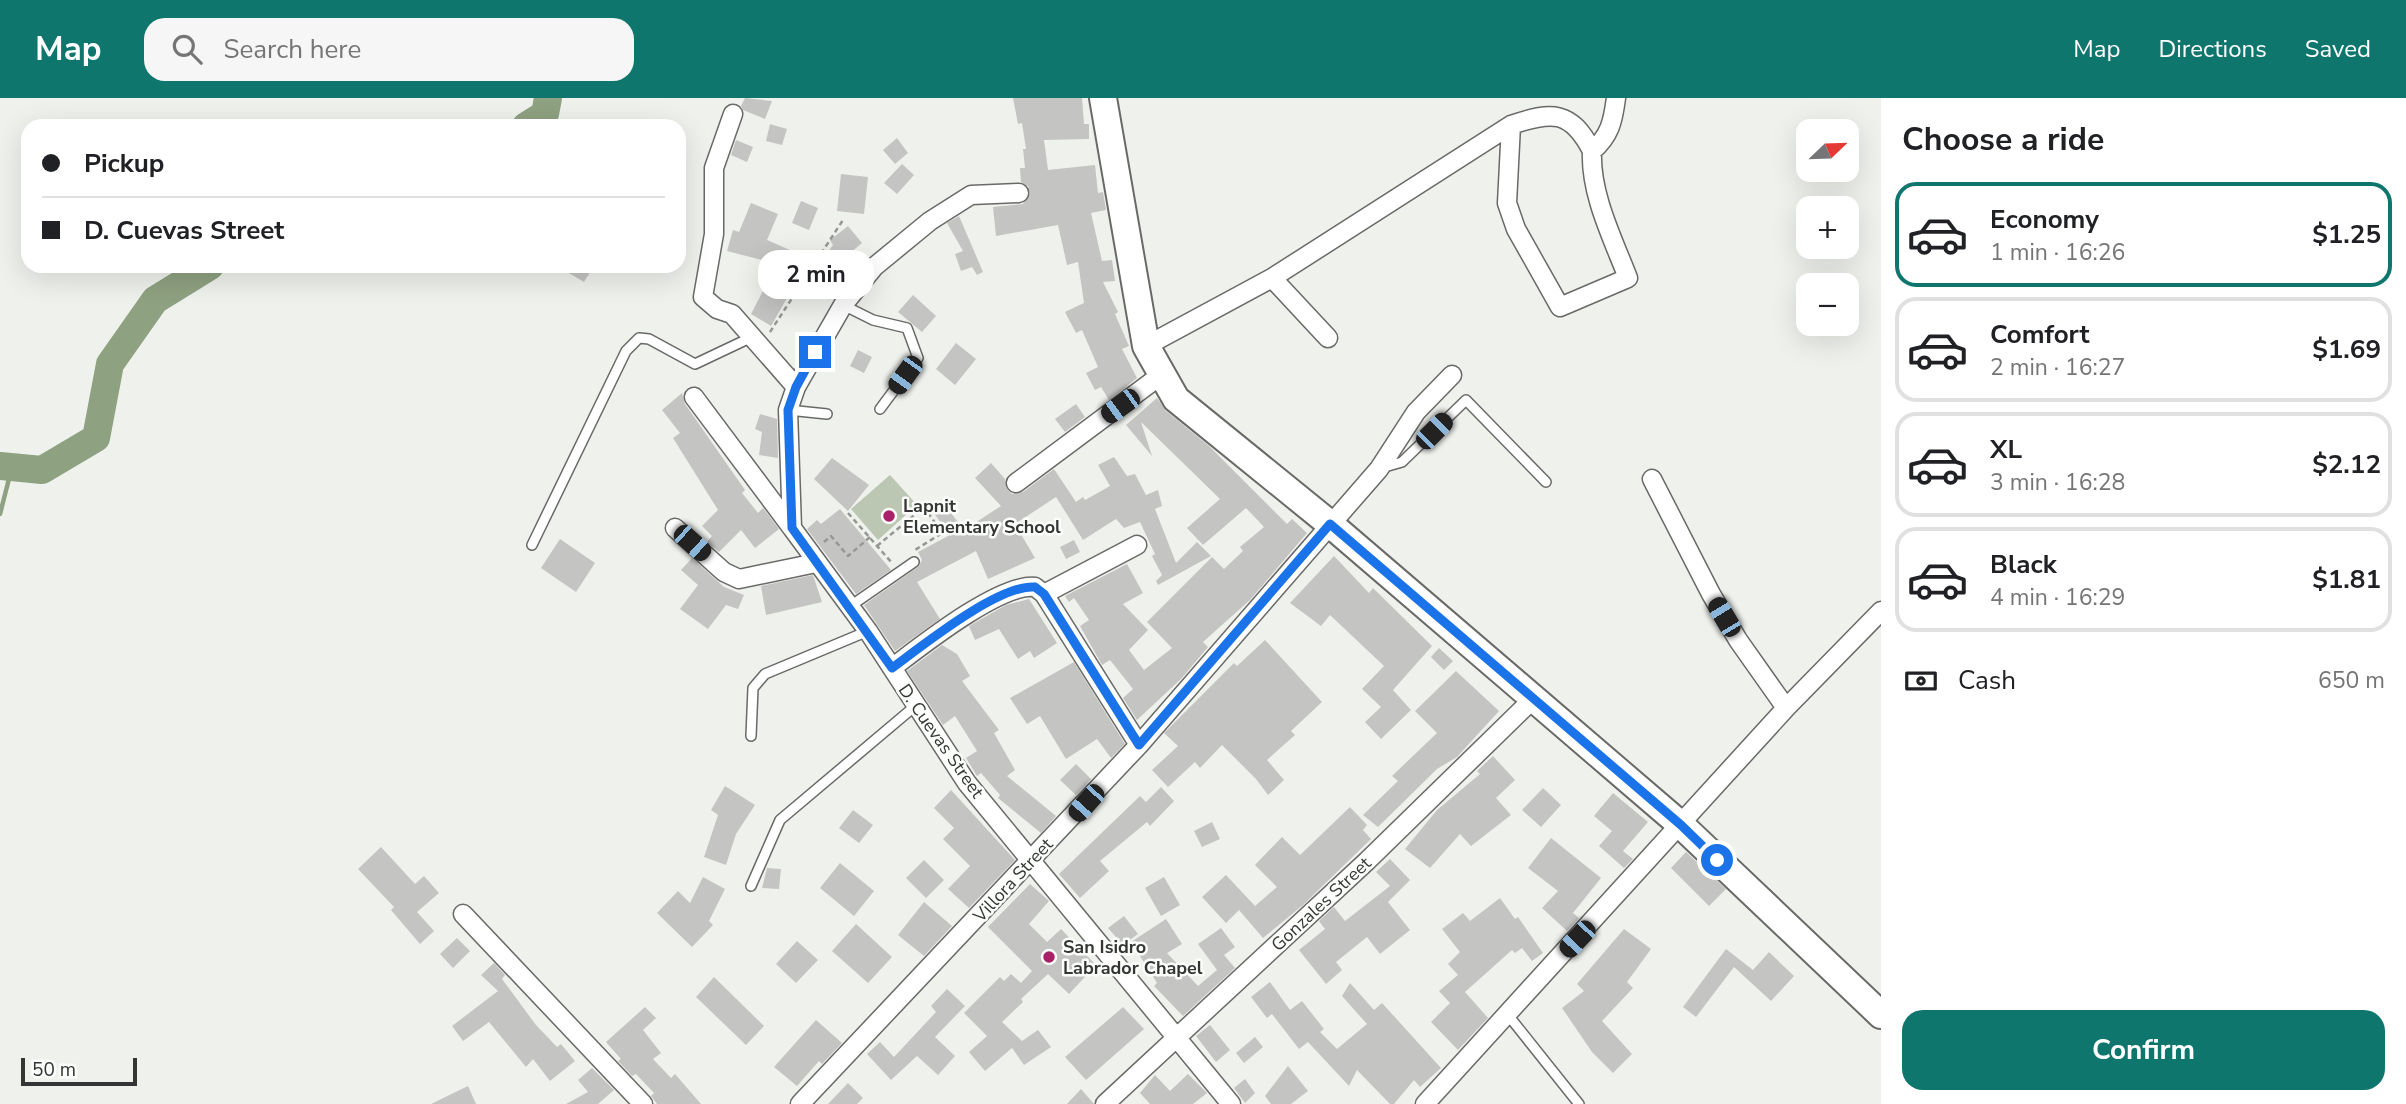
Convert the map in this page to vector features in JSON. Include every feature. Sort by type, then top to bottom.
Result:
[{"type":"street","points":[[1103,98],[1146,346],[1176,399],[1330,524],[1532,700],[1681,825],[1881,1015]]},
{"type":"street","points":[[1592,151],[1604,141],[1613,124],[1616,98]]},
{"type":"street","points":[[733,114],[714,168],[714,234],[703,296],[717,309],[732,314],[796,387]]},
{"type":"street","points":[[1146,346],[1272,278],[1511,125],[1538,116],[1564,117],[1580,128],[1592,151],[1604,217],[1628,278],[1560,307],[1516,229],[1507,203],[1511,125]]},
{"type":"street","points":[[792,528],[788,410],[796,387],[843,305],[874,267],[930,221],[971,194],[1019,193]]},
{"type":"street","points":[[1272,278],[1328,338]]},
{"type":"street","name":"Villora Street","points":[[800,1104],[1139,745],[1379,469],[1416,412],[1452,374]]},
{"type":"street","points":[[1016,483],[1161,375]]},
{"type":"street","name":"D. Cuevas Street","points":[[694,397],[868,631],[914,707],[967,783],[1231,1104]]},
{"type":"street","points":[[1652,479],[1711,594],[1738,640],[1786,708]]},
{"type":"street","points":[[675,528],[724,572],[739,579],[813,558]]},
{"type":"street","points":[[1044,594],[1137,545]]},
{"type":"street","points":[[892,668],[963,615],[1027,586],[1035,587],[1044,594],[1139,745]]},
{"type":"street","points":[[1425,1104],[1786,708],[1881,611]]},
{"type":"street","name":"Gonzales Street","points":[[1105,1104],[1367,861],[1532,700]]},
{"type":"street","points":[[463,914],[643,1104]]},
{"type":"lane","points":[[843,305],[873,320],[907,328],[918,358],[880,409]]},
{"type":"lane","points":[[532,545],[626,351],[639,338],[649,339],[695,364],[755,341]]},
{"type":"lane","points":[[1379,469],[1402,462],[1466,400],[1546,482]]},
{"type":"lane","points":[[788,410],[827,414]]},
{"type":"lane","points":[[849,607],[914,562]]},
{"type":"lane","points":[[751,736],[753,688],[765,674],[868,631]]},
{"type":"lane","points":[[751,886],[780,820],[914,707]]},
{"type":"lane","points":[[1508,1016],[1579,1104]]},
{"type":"path","points":[[755,341],[790,304],[843,220]]},
{"type":"path","points":[[877,546],[924,508],[942,533],[912,552],[914,562]]},
{"type":"path","points":[[848,513],[900,572]]},
{"type":"path","points":[[813,558],[831,536],[848,556],[870,537]]},
{"type":"green space","points":[[890,475],[917,505],[878,540],[851,509]]},
{"type":"building","points":[[745,98],[772,101],[765,119],[743,110],[741,106]]},
{"type":"building","points":[[1013,98],[1082,98],[1084,124],[1089,124],[1089,139],[1044,140],[1048,170],[1095,165],[1098,193],[1103,192],[1106,210],[1091,213],[1102,261],[1112,260],[1115,281],[1103,282],[1118,312],[1115,314],[1129,346],[1122,349],[1137,378],[1109,400],[1101,387],[1095,390],[1086,373],[1098,367],[1082,330],[1076,333],[1065,312],[1084,303],[1078,262],[1067,265],[1058,225],[996,236],[993,207],[1023,204],[1030,193],[1028,186],[1021,182],[1020,168],[1025,168],[1023,149],[1026,149],[1022,123],[1018,124]]},
{"type":"building","points":[[770,124],[787,129],[782,145],[766,141]]},
{"type":"building","points":[[897,138],[908,153],[895,164],[883,150]]},
{"type":"building","points":[[736,140],[753,147],[747,162],[731,155]]},
{"type":"building","points":[[902,164],[914,175],[897,194],[884,183]]},
{"type":"building","points":[[841,174],[868,177],[864,214],[837,211]]},
{"type":"building","points":[[801,201],[818,208],[809,230],[792,223]]},
{"type":"building","points":[[751,203],[778,214],[767,240],[799,254],[792,271],[811,255],[809,259],[819,264],[833,245],[830,240],[848,226],[862,243],[838,263],[843,267],[828,290],[802,272],[771,326],[751,314],[777,264],[727,251],[733,230],[739,232]]},
{"type":"building","points":[[959,216],[983,272],[977,275],[972,267],[961,271],[955,254],[963,251],[947,223]]},
{"type":"building","points":[[569,273],[590,273],[584,282]]},
{"type":"building","points":[[913,295],[936,316],[922,332],[898,312]]},
{"type":"building","points":[[956,343],[976,359],[955,385],[936,369]]},
{"type":"building","points":[[858,350],[872,357],[864,373],[850,366]]},
{"type":"building","points":[[682,393],[685,404],[745,490],[742,493],[758,513],[763,508],[779,529],[755,548],[741,530],[719,552],[707,542],[712,536],[702,526],[718,510],[673,438],[680,433],[662,410]]},
{"type":"building","points":[[1157,398],[1166,411],[1209,446],[1287,524],[1292,519],[1307,533],[1250,600],[1203,642],[1208,647],[1182,678],[1137,720],[1123,698],[1133,689],[1110,660],[1102,665],[1080,626],[1089,620],[1074,598],[1069,602],[1065,596],[1127,564],[1143,593],[1123,604],[1148,630],[1129,650],[1144,670],[1172,648],[1147,622],[1212,557],[1224,569],[1243,551],[1240,547],[1264,527],[1246,508],[1203,545],[1187,528],[1220,499],[1141,422],[1152,456],[1126,425]]},
{"type":"building","points":[[1076,404],[1085,417],[1065,432],[1055,419]]},
{"type":"building","points":[[760,414],[777,419],[778,458],[759,455],[762,432],[755,429]]},
{"type":"building","points":[[1114,457],[1127,476],[1135,474],[1146,495],[1158,490],[1162,506],[1155,509],[1176,563],[1197,542],[1211,556],[1158,585],[1156,581],[1162,575],[1140,522],[1124,528],[1116,519],[1083,540],[1056,497],[1015,524],[1035,558],[988,579],[976,551],[917,582],[940,619],[895,651],[864,605],[918,567],[922,560],[918,552],[950,535],[930,508],[941,500],[964,530],[1001,506],[975,478],[991,463],[1005,479],[1007,489],[1012,494],[1023,492],[1054,469],[1076,502],[1083,497],[1085,500],[1110,486],[1098,465]]},
{"type":"building","points":[[832,458],[869,485],[848,511],[814,479]]},
{"type":"building","points":[[840,509],[891,570],[856,594],[807,529],[817,520],[821,524]]},
{"type":"building","points":[[560,539],[595,563],[576,592],[541,568]]},
{"type":"building","points":[[1074,540],[1080,552],[1066,559],[1060,547]]},
{"type":"building","points":[[1334,556],[1369,593],[1373,588],[1432,646],[1393,690],[1411,710],[1381,739],[1365,722],[1381,707],[1362,689],[1384,666],[1330,615],[1321,626],[1290,603]]},
{"type":"building","points":[[692,558],[724,587],[744,595],[738,609],[726,605],[708,629],[680,609],[698,585],[681,570]]},
{"type":"building","points":[[813,575],[822,602],[766,615],[761,586]]},
{"type":"building","points":[[1029,599],[1057,643],[1034,658],[1030,651],[1018,659],[999,629],[975,640],[969,626],[1006,605]]},
{"type":"building","points":[[1265,640],[1322,702],[1291,731],[1295,735],[1267,760],[1284,780],[1268,795],[1222,745],[1200,768],[1195,762],[1168,787],[1152,770],[1178,746],[1164,733],[1234,663],[1237,666]]},
{"type":"building","points":[[942,645],[957,654],[970,676],[962,681],[999,730],[994,733],[1015,770],[1007,776],[1056,816],[1041,833],[998,798],[1000,795],[981,773],[977,776],[966,758],[977,751],[955,716],[943,725],[907,671]]},
{"type":"building","points":[[1439,648],[1453,661],[1444,670],[1431,657]]},
{"type":"building","points":[[1074,662],[1125,744],[1111,758],[1097,739],[1066,759],[1040,716],[1027,724],[1010,698]]},
{"type":"building","points":[[1456,671],[1499,711],[1457,757],[1437,769],[1378,827],[1363,815],[1398,781],[1392,776],[1437,733],[1415,711]]},
{"type":"building","points":[[1493,756],[1515,780],[1496,798],[1511,815],[1471,846],[1460,834],[1430,868],[1405,849],[1437,810],[1480,774],[1477,771]]},
{"type":"building","points":[[1076,764],[1091,779],[1076,795],[1060,780]]},
{"type":"building","points":[[725,786],[755,805],[736,834],[726,865],[704,857],[718,815],[711,810]]},
{"type":"building","points":[[1161,787],[1174,801],[1150,826],[1147,822],[1100,861],[1109,871],[1080,898],[1059,874],[1140,796],[1146,802]]},
{"type":"building","points":[[1543,788],[1561,805],[1541,827],[1522,810]]},
{"type":"building","points":[[951,790],[1015,860],[969,908],[948,889],[970,866],[943,839],[954,828],[934,808]]},
{"type":"building","points":[[1613,793],[1648,822],[1623,851],[1633,859],[1624,868],[1599,846],[1612,831],[1594,816]]},
{"type":"building","points":[[1350,807],[1367,825],[1363,830],[1371,839],[1303,905],[1263,938],[1239,910],[1226,923],[1202,897],[1226,875],[1255,906],[1277,887],[1255,865],[1282,837],[1300,855]]},
{"type":"building","points":[[853,810],[873,825],[859,843],[839,828]]},
{"type":"building","points":[[1212,822],[1220,839],[1202,847],[1194,831]]},
{"type":"building","points":[[1551,838],[1601,878],[1573,913],[1579,918],[1567,931],[1542,908],[1558,891],[1528,868]]},
{"type":"building","points":[[381,847],[415,884],[424,876],[439,893],[417,912],[434,931],[420,944],[391,910],[394,907],[358,869]]},
{"type":"building","points":[[1686,852],[1726,889],[1709,906],[1671,868]]},
{"type":"building","points":[[1390,859],[1410,880],[1388,902],[1410,930],[1380,954],[1367,937],[1336,962],[1342,970],[1326,984],[1299,950],[1325,929],[1319,921],[1334,907],[1345,921],[1390,886],[1376,872]]},
{"type":"building","points":[[924,860],[944,880],[926,898],[906,878]]},
{"type":"building","points":[[840,863],[874,891],[854,916],[820,888]]},
{"type":"building","points":[[767,868],[781,869],[779,889],[762,888]]},
{"type":"building","points":[[703,877],[725,889],[709,921],[713,925],[692,947],[657,913],[678,891],[690,903]]},
{"type":"building","points":[[1164,877],[1180,905],[1161,916],[1145,888]]},
{"type":"building","points":[[1030,884],[1049,901],[1029,924],[1047,942],[1061,929],[1096,965],[1069,994],[1048,974],[1021,999],[1023,1002],[1002,1022],[1022,1041],[1038,1030],[1051,1047],[1024,1065],[1012,1048],[985,1071],[969,1052],[987,1036],[964,1013],[1000,977],[1004,981],[1011,974],[1021,983],[1032,971],[988,927]]},
{"type":"building","points":[[1500,898],[1515,919],[1518,917],[1543,953],[1532,961],[1522,948],[1515,953],[1512,950],[1465,992],[1488,1018],[1458,1050],[1431,1022],[1450,1003],[1439,991],[1458,975],[1448,964],[1460,952],[1442,929],[1463,913],[1470,921]]},
{"type":"building","points":[[924,902],[952,926],[924,956],[898,935]]},
{"type":"building","points":[[1124,916],[1138,934],[1123,945],[1108,928]]},
{"type":"building","points":[[1166,919],[1182,944],[1167,953],[1198,986],[1217,970],[1198,944],[1221,928],[1235,947],[1224,955],[1235,968],[1183,1016],[1154,986],[1157,983],[1131,942]]},
{"type":"building","points":[[856,924],[892,957],[868,983],[832,951]]},
{"type":"building","points":[[1624,929],[1651,949],[1627,982],[1633,988],[1602,1021],[1632,1054],[1613,1073],[1592,1052],[1562,1008],[1584,991],[1577,984]]},
{"type":"building","points":[[457,938],[470,951],[453,968],[440,954]]},
{"type":"building","points":[[797,941],[818,960],[796,983],[776,964]]},
{"type":"building","points":[[1726,949],[1753,970],[1769,952],[1794,976],[1771,1001],[1734,967],[1696,1017],[1683,1007]]},
{"type":"building","points":[[494,963],[505,975],[502,979],[536,1025],[557,1047],[561,1044],[575,1061],[550,1081],[533,1059],[526,1067],[489,1022],[463,1041],[452,1026],[498,991],[481,975]]},
{"type":"building","points":[[714,977],[764,1026],[746,1045],[696,997]]},
{"type":"building","points":[[1270,982],[1290,1010],[1302,1001],[1324,1029],[1320,1032],[1337,1049],[1367,1024],[1342,996],[1350,983],[1374,1010],[1382,1003],[1441,1068],[1420,1087],[1414,1080],[1394,1104],[1390,1104],[1357,1070],[1349,1086],[1308,1042],[1299,1049],[1272,1014],[1267,1018],[1251,997]]},
{"type":"building","points":[[947,989],[965,1006],[935,1037],[955,1056],[938,1075],[917,1056],[891,1080],[867,1054],[880,1042],[894,1057],[936,1012],[931,1006]]},
{"type":"building","points":[[645,1007],[656,1018],[643,1030],[661,1053],[653,1059],[671,1078],[675,1074],[701,1104],[657,1104],[651,1096],[654,1093],[636,1074],[632,1076],[606,1042]]},
{"type":"building","points":[[1123,1007],[1144,1029],[1086,1080],[1065,1057]]},
{"type":"building","points":[[816,1020],[842,1043],[822,1064],[819,1061],[797,1086],[774,1067]]},
{"type":"building","points":[[1210,1025],[1230,1050],[1216,1062],[1196,1036]]},
{"type":"building","points":[[1255,1037],[1263,1047],[1244,1063],[1236,1053]]},
{"type":"building","points":[[1288,1066],[1308,1091],[1291,1104],[1271,1104],[1265,1096]]},
{"type":"building","points":[[592,1068],[614,1090],[598,1104],[566,1104],[588,1092],[578,1080]]},
{"type":"building","points":[[1188,1074],[1207,1093],[1193,1104],[1150,1104],[1140,1093],[1155,1075],[1170,1091]]},
{"type":"building","points":[[1245,1079],[1255,1093],[1245,1103],[1234,1088]]},
{"type":"building","points":[[848,1083],[863,1098],[857,1104],[828,1104]]},
{"type":"building","points":[[468,1086],[476,1104],[431,1104]]},
{"type":"building","points":[[1081,1089],[1094,1104],[1067,1104]]},
{"type":"waterway","points":[[537,119],[545,114],[548,98]]},
{"type":"waterway","points":[[0,466],[42,470],[96,438],[110,364],[155,300],[199,273]]},
{"type":"waterway","points":[[0,514],[12,467]]},
{"type":"place","name":"Lapnit Elementary School","points":[[889,516]]},
{"type":"place","name":"San Isidro Labrador Chapel","points":[[1049,957]]},
{"type":"route","points":[[815,352],[796,387],[788,410],[792,528],[892,668],[963,615],[1016,590],[1027,586],[1035,587],[1044,594],[1139,745],[1330,524],[1462,640],[1681,825],[1717,860]]}]
